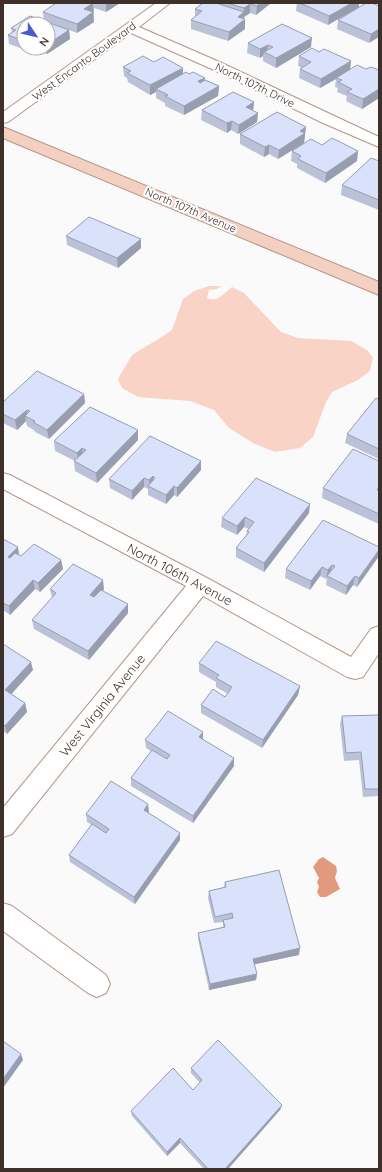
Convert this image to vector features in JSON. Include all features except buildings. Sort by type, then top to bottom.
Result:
[{"type":"main road","name":"North 107th Avenue","points":[[3,132],[379,289]]},
{"type":"street","name":"West Encanto Boulevard","points":[[3,119],[164,3]]},
{"type":"street","name":"North 107th Drive","points":[[131,28],[218,66],[328,120],[379,143]]},
{"type":"street","name":"North 106th Avenue","points":[[3,480],[200,584],[355,670],[379,635]]},
{"type":"street","name":"West Virginia Avenue","points":[[3,826],[200,584]]},
{"type":"street","points":[[3,916],[97,984]]},
{"type":"shaded area","points":[[209,286],[221,286],[217,289],[209,290],[207,298],[211,299],[221,297],[232,287],[244,293],[281,332],[298,338],[351,341],[367,350],[373,358],[370,371],[358,380],[332,392],[326,402],[313,437],[300,448],[275,452],[253,443],[229,428],[214,410],[190,401],[138,397],[122,388],[118,379],[132,355],[172,330],[183,299],[194,291]]},
{"type":"shaded area","points":[[323,857],[336,866],[337,871],[335,878],[340,889],[326,897],[320,897],[317,892],[319,887],[317,882],[319,878],[313,867],[319,859]]}]
